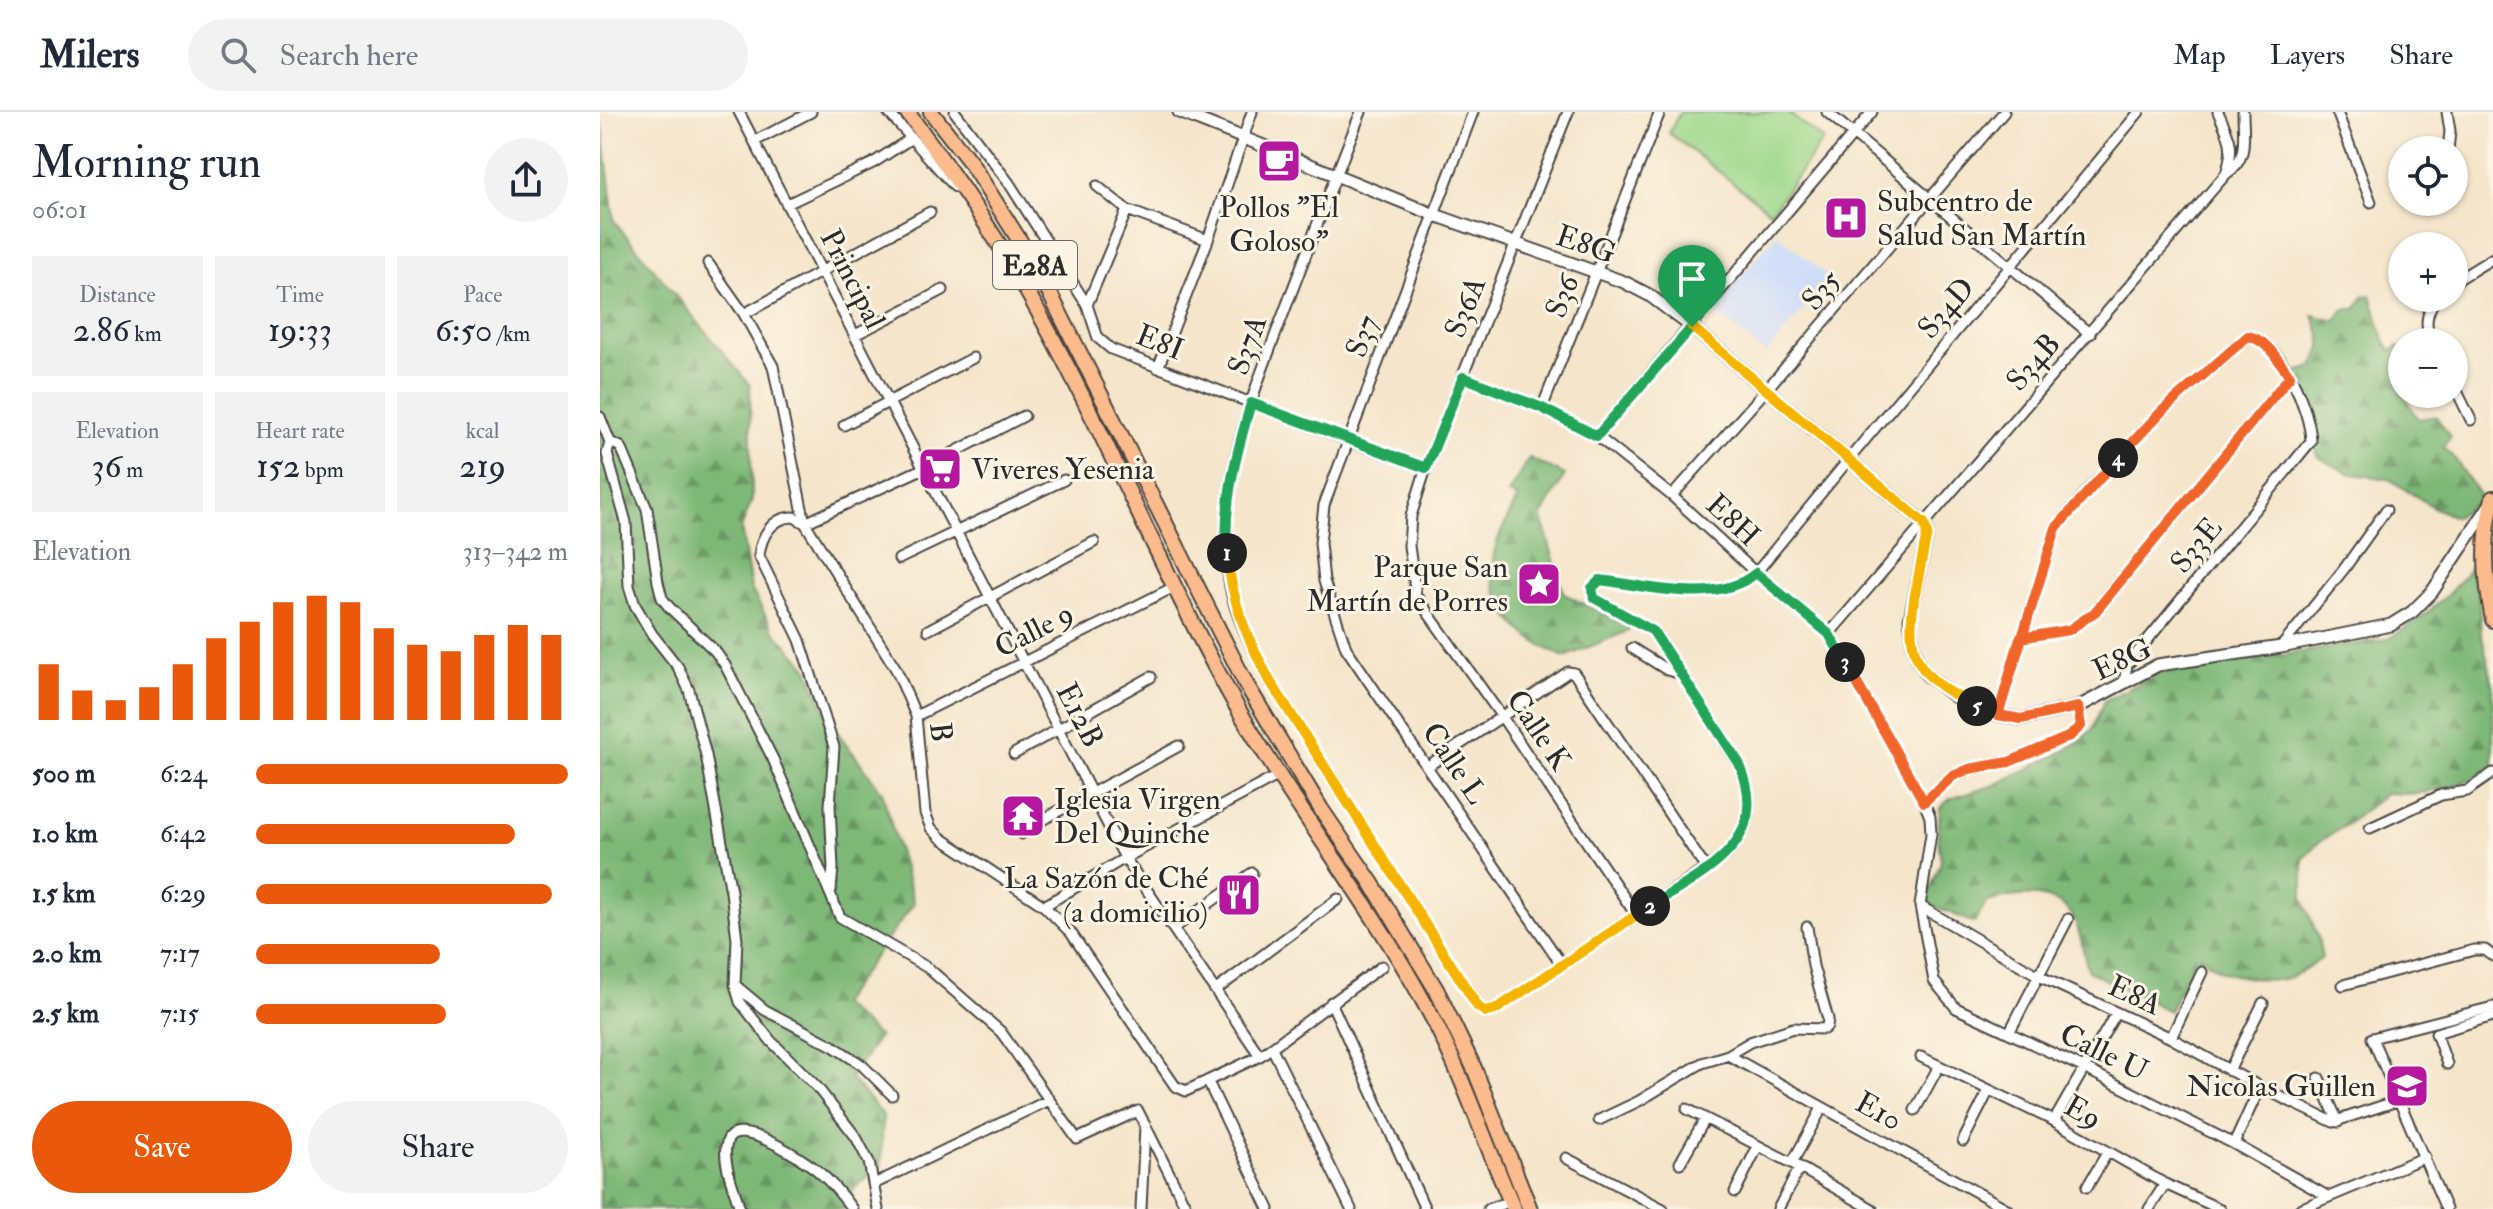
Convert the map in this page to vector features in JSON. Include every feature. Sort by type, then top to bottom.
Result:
[{"type":"main road","name":"E28A","points":[[907,112],[948,167],[1017,274],[1228,692],[1277,776],[1364,903],[1426,1006],[1454,1060],[1512,1205]]},
{"type":"main road","name":"E28A","points":[[931,112],[968,160],[1037,268],[1246,684],[1437,991],[1495,1118],[1530,1209]]},
{"type":"main road","points":[[1060,356],[1079,386],[1088,387],[1093,381]]},
{"type":"main road","points":[[2492,500],[2487,546],[2487,591],[2493,620]]},
{"type":"street","name":"Principal","points":[[739,112],[924,468]]},
{"type":"street","points":[[755,141],[811,112]]},
{"type":"street","points":[[888,112],[944,176],[967,196]]},
{"type":"street","points":[[955,112],[987,154],[968,160]]},
{"type":"street","name":"E8G","points":[[1179,112],[1435,215],[1598,273],[1649,295],[1692,327],[1924,523],[1927,534],[1910,619],[1918,661],[1927,675],[1940,686],[1998,715],[2021,719],[2078,707],[2158,665],[2281,647],[2391,625],[2402,620],[2432,592],[2492,500]]},
{"type":"street","points":[[1158,368],[1208,240],[1252,112]]},
{"type":"street","name":"S37A","points":[[1361,112],[1251,403],[1232,470],[1226,533],[1230,587],[1244,631],[1270,681],[1478,1007],[1486,1012],[1495,1010],[1562,965]]},
{"type":"street","name":"S37","points":[[1324,581],[1320,543],[1324,505],[1473,112]]},
{"type":"street","name":"S36A","points":[[1411,568],[1411,516],[1426,468],[1568,112]]},
{"type":"street","name":"S36","points":[[1542,408],[1660,112]]},
{"type":"street","points":[[1827,112],[2090,334]]},
{"type":"street","points":[[1597,436],[1872,112]]},
{"type":"street","name":"S35","points":[[1672,496],[2004,112]]},
{"type":"street","name":"S34D","points":[[1756,573],[2139,112]]},
{"type":"street","points":[[2218,112],[2230,139],[2232,154],[2226,174]]},
{"type":"street","name":"S34B","points":[[1829,634],[2226,174],[2236,168],[2243,156],[2243,112]]},
{"type":"street","points":[[2337,112],[2371,202]]},
{"type":"street","points":[[2447,112],[2449,136]]},
{"type":"street","points":[[787,204],[873,163],[910,139]]},
{"type":"street","name":"E8I","points":[[987,154],[1087,305],[1098,338],[1111,349],[1426,468]]},
{"type":"street","points":[[1097,186],[1127,210],[1208,240]]},
{"type":"street","points":[[1087,305],[1127,210]]},
{"type":"street","points":[[744,314],[930,212]]},
{"type":"street","points":[[2468,273],[2493,258]]},
{"type":"street","name":"B","points":[[708,263],[744,314],[773,366],[805,523],[896,669],[916,716],[925,813],[931,828],[941,838],[1044,906],[1071,933],[1180,1090],[1186,1091],[1208,1082]]},
{"type":"street","points":[[855,335],[943,290]]},
{"type":"street","points":[[1998,715],[2020,638],[2056,528],[2162,411],[2248,336],[2265,344],[2290,376],[2095,612],[2069,630],[2020,638]]},
{"type":"street","points":[[844,425],[973,358]]},
{"type":"street","name":"S33E","points":[[2124,682],[2127,665],[2311,441],[2311,426],[2290,376]]},
{"type":"street","name":"E8H","points":[[1463,377],[1542,408],[1597,436],[1672,496],[1829,634],[1930,817],[1931,834],[1920,906]]},
{"type":"street","points":[[2465,408],[2471,420]]},
{"type":"street","points":[[831,892],[830,806],[834,747],[800,640],[759,556],[760,542],[779,521],[794,517],[805,523],[924,468],[1024,416]]},
{"type":"street","points":[[600,417],[610,442],[621,447],[647,509],[662,598],[725,665],[773,759],[840,917],[928,968],[1001,1032],[1077,1139],[1138,1111],[1187,1209]]},
{"type":"street","points":[[610,442],[607,454],[626,522],[629,586],[635,605],[652,634],[678,667],[689,690],[706,755],[737,939],[735,985],[740,1002],[771,1041],[817,1087],[856,1137],[869,1162],[878,1209]]},
{"type":"street","name":"E12B","points":[[924,468],[1125,858],[1260,1056]]},
{"type":"street","points":[[899,559],[1064,480]]},
{"type":"street","points":[[2281,647],[2344,569],[2386,510]]},
{"type":"street","points":[[928,630],[1094,542]]},
{"type":"street","name":"Calle K","points":[[1411,568],[1416,596],[1636,915]]},
{"type":"street","points":[[1562,965],[1707,870],[1739,842],[1749,811],[1749,784],[1739,763],[1653,631],[1594,598],[1592,588],[1600,580],[1669,589],[1725,590],[1743,584],[1756,573]]},
{"type":"street","name":"Calle L","points":[[1324,581],[1346,648],[1562,965]]},
{"type":"street","name":"Calle 9","points":[[916,716],[1174,587]]},
{"type":"street","points":[[1632,648],[1667,670],[1681,674]]},
{"type":"street","points":[[1428,766],[1568,672],[1574,673],[1707,870]]},
{"type":"street","points":[[1014,754],[1151,677]]},
{"type":"street","points":[[1924,802],[1953,776],[1969,769],[2009,762],[2070,736],[2081,726],[2078,707]]},
{"type":"street","points":[[1021,834],[1179,746]]},
{"type":"street","points":[[2370,828],[2441,795],[2467,791],[2493,773]]},
{"type":"street","points":[[1044,906],[1125,858],[1277,776]]},
{"type":"street","points":[[1174,928],[1252,873]]},
{"type":"street","points":[[1216,990],[1338,899]]},
{"type":"street","name":"E8A","points":[[1920,906],[2039,976],[2171,1038],[2260,1087],[2336,1122]]},
{"type":"street","name":"Calle U","points":[[1920,906],[1934,981],[1956,1008],[2234,1144],[2327,1196]]},
{"type":"street","points":[[2009,1033],[2068,919]]},
{"type":"street","points":[[1599,1120],[1639,1101],[1702,1063],[1728,1055],[1750,1042],[1793,1028],[1824,1029],[1827,1026],[1807,927]]},
{"type":"street","points":[[2343,985],[2474,950],[2485,950],[2493,956]]},
{"type":"street","points":[[1269,1209],[1208,1082],[1272,1048],[1382,966]]},
{"type":"street","points":[[2171,1038],[2202,972]]},
{"type":"street","points":[[735,985],[765,1010],[862,1065],[892,1095]]},
{"type":"street","points":[[1331,1002],[1425,1209]]},
{"type":"street","points":[[2229,1071],[2263,1003]]},
{"type":"street","points":[[2446,1209],[2372,1038],[2493,1007]]},
{"type":"street","points":[[2054,1121],[2116,1013]]},
{"type":"street","points":[[2447,1064],[2436,1033],[2493,1016]]},
{"type":"street","points":[[1272,1048],[1351,1209]]},
{"type":"street","name":"E10","points":[[1728,1055],[2007,1209]]},
{"type":"street","name":"E9","points":[[1921,1057],[2054,1121],[2165,1184],[2220,1209]]},
{"type":"street","points":[[1915,1110],[1939,1066]]},
{"type":"street","points":[[2319,1078],[2336,1122],[2400,1100]]},
{"type":"street","points":[[2234,1144],[2260,1087]]},
{"type":"street","points":[[1963,1141],[1989,1090]]},
{"type":"street","points":[[874,1184],[1049,1100]]},
{"type":"street","points":[[1778,1209],[1822,1108]]},
{"type":"street","points":[[1687,1109],[1796,1165],[1872,1209]]},
{"type":"street","points":[[1680,1163],[1705,1119]]},
{"type":"street","points":[[1141,1209],[1145,1122]]},
{"type":"street","points":[[740,1209],[728,1161],[727,1142],[730,1136],[738,1133],[753,1135],[785,1149],[816,1169],[852,1209]]},
{"type":"street","points":[[1735,1192],[1758,1146]]},
{"type":"street","points":[[2087,1187],[2107,1153]]},
{"type":"street","points":[[2300,1209],[2425,1157]]},
{"type":"street","points":[[1566,1158],[1663,1209]]},
{"type":"street","points":[[2149,1209],[2165,1184]]},
{"type":"street","points":[[1488,1209],[1512,1205]]},
{"type":"shaded area","points":[[1777,234],[1830,278],[1766,354],[1713,310]]},
{"type":"green space","points":[[1680,112],[1787,112],[1823,140],[1771,212],[1669,133]]},
{"type":"green space","points":[[600,123],[614,221],[750,385],[752,500],[741,528],[751,589],[774,631],[807,667],[830,722],[882,792],[914,903],[840,1004],[879,1037],[850,1078],[883,1115],[881,1166],[852,1190],[843,1209],[600,1209]]},
{"type":"green space","points":[[2371,295],[2388,346],[2388,408],[2411,408],[2419,419],[2436,416],[2450,437],[2443,447],[2455,459],[2482,499],[2455,517],[2389,479],[2348,473],[2317,456],[2302,400],[2307,396],[2296,372],[2313,367],[2321,347],[2321,336],[2313,315],[2336,321],[2344,309],[2356,309],[2363,297]]},
{"type":"green space","points":[[1529,458],[1565,475],[1541,516],[1564,594],[1630,626],[1628,631],[1565,657],[1532,639],[1518,627],[1498,598],[1493,580],[1497,542],[1518,497],[1508,494]]},
{"type":"green space","points":[[2476,559],[2481,633],[2493,684],[2493,766],[2468,780],[2442,789],[2387,793],[2319,842],[2303,859],[2303,899],[2318,937],[2322,958],[2295,976],[2278,980],[2231,974],[2221,971],[2201,956],[2185,978],[2169,1011],[2088,971],[2072,915],[2060,903],[2040,896],[2008,897],[1987,902],[1974,923],[1925,902],[1941,862],[1938,838],[1940,808],[1950,799],[1995,785],[2066,750],[2092,730],[2104,701],[2157,674],[2388,639],[2437,605]]},
{"type":"place","name":"Pollos \"El Goloso\"","points":[[1279,161]]},
{"type":"place","name":"Subcentro de Salud San Martín","points":[[1846,218]]},
{"type":"place","name":"Viveres Yesenia","points":[[940,469]]},
{"type":"place","name":"Parque San Martín de Porres","points":[[1539,584]]},
{"type":"place","name":"Iglesia Virgen Del Quinche","points":[[1023,816]]},
{"type":"place","name":"La Sazón de Ché (a domicilio)","points":[[1239,895]]},
{"type":"place","name":"Nicolas Guillen","points":[[2407,1086]]},
{"type":"route","points":[[1692,327],[1597,436],[1542,408],[1463,377],[1426,468],[1251,403],[1232,470],[1226,533],[1230,587],[1244,631],[1270,681],[1478,1007],[1486,1012],[1495,1010],[1707,870],[1739,842],[1745,829],[1749,784],[1739,763],[1653,631],[1594,598],[1592,588],[1596,582],[1669,589],[1725,590],[1743,584],[1756,573],[1829,634],[1924,802],[1953,776],[1969,769],[2009,762],[2070,736],[2081,726],[2078,707],[2021,719],[1998,715],[2020,638],[2056,528],[2087,491],[2162,411],[2248,336],[2265,344],[2290,376],[2095,612],[2069,630],[2020,638],[1998,715],[1954,696],[1927,675],[1918,661],[1910,633],[1910,619],[1927,534],[1924,523],[1692,327]]}]
